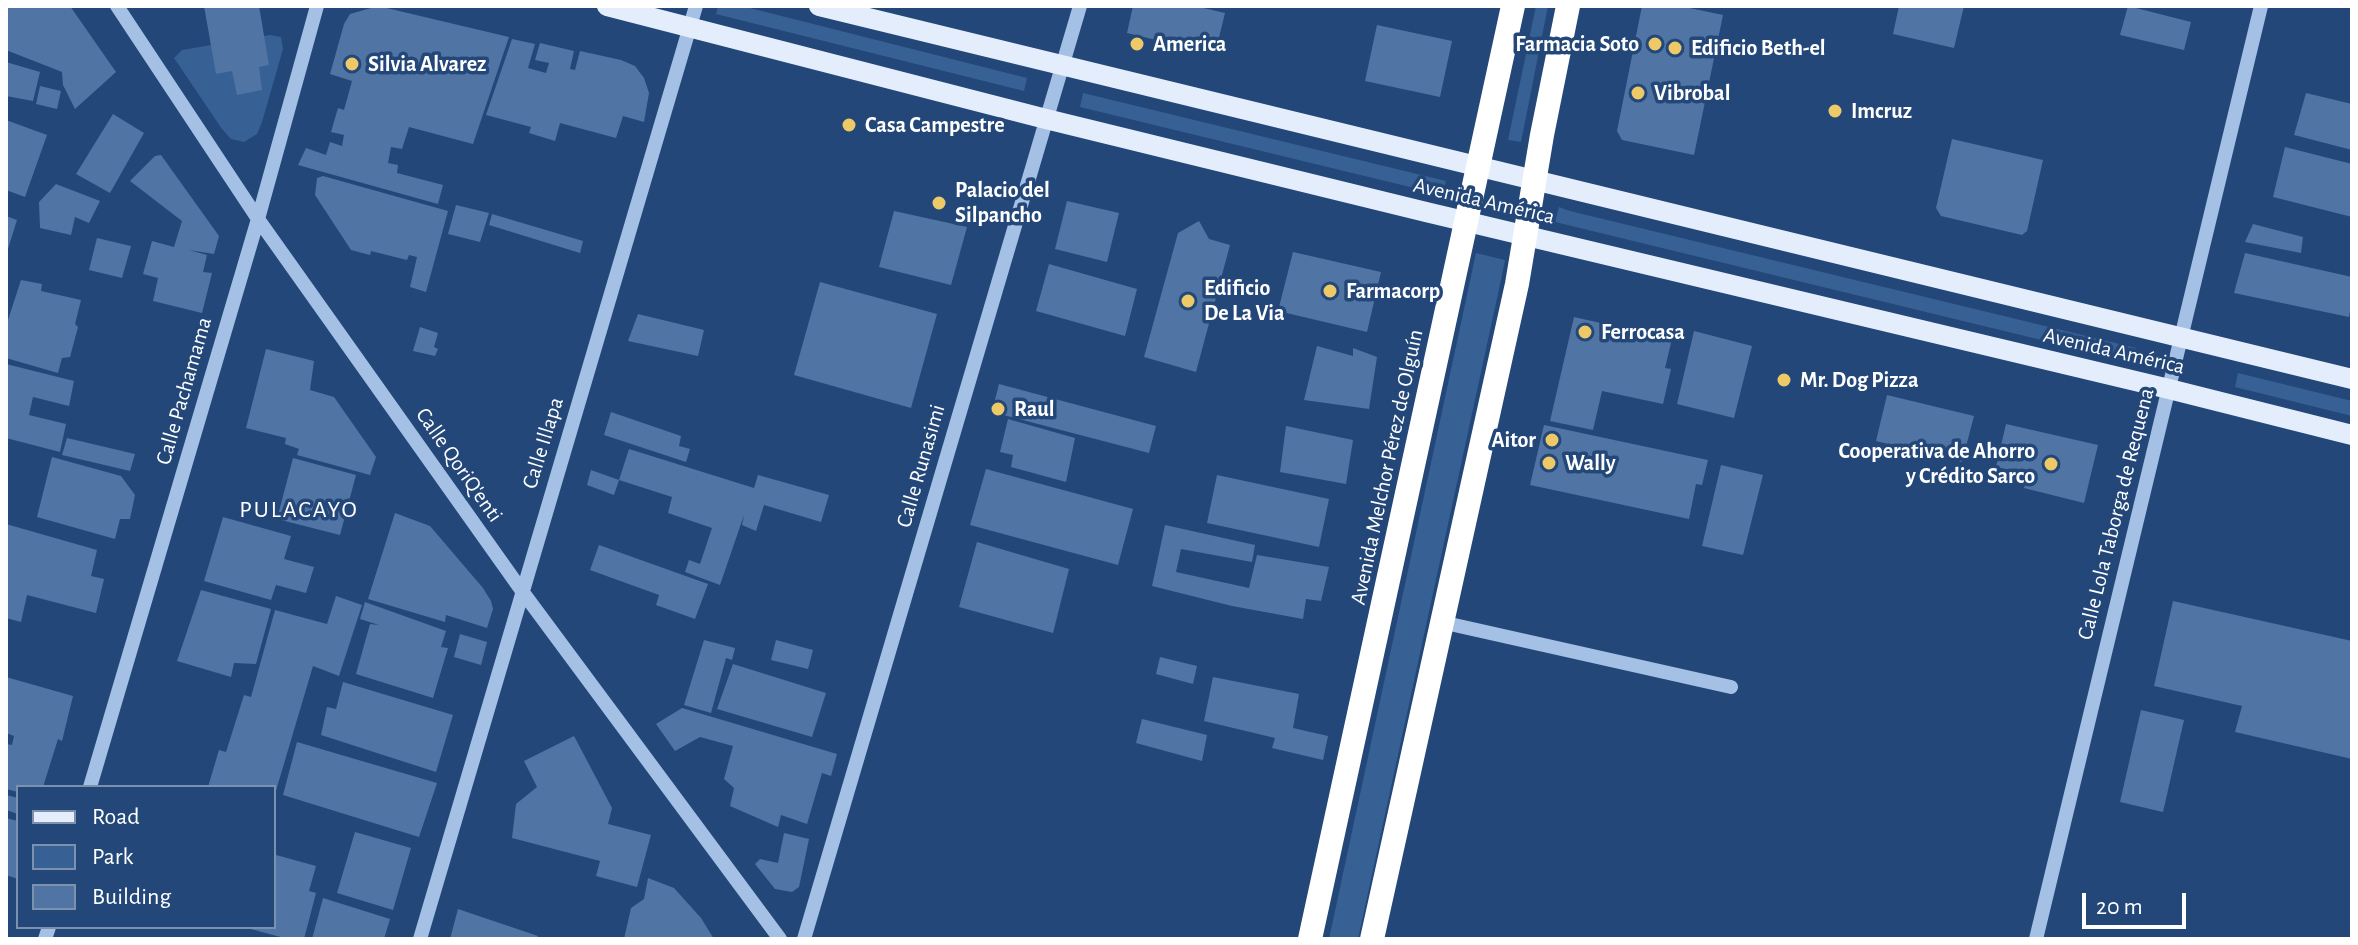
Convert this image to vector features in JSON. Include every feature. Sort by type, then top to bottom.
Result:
[{"type":"highway","name":"Avenida Melchor Pérez de Olguín","points":[[1310,939],[1513,6]]},
{"type":"highway","points":[[1372,939],[1517,284],[1568,6]]},
{"type":"main road","name":"Avenida América","points":[[607,6],[1046,119],[2352,435]]},
{"type":"main road","name":"Avenida América","points":[[819,6],[2352,379]]},
{"type":"street","name":"Calle QoriQ'enti","points":[[117,6],[258,219],[522,591],[780,939]]},
{"type":"street","name":"Calle Pachamama","points":[[91,785],[258,219],[317,6]]},
{"type":"street","name":"Calle Illapa","points":[[420,939],[696,6]]},
{"type":"street","name":"Calle Runasimi","points":[[804,939],[1080,6]]},
{"type":"street","name":"Calle Lola Taborga de Requena","points":[[2036,939],[2261,6]]},
{"type":"street","points":[[1441,622],[1731,687]]},
{"type":"green space","points":[[718,6],[742,6],[1027,78],[1024,91],[716,14]]},
{"type":"green space","points":[[1536,6],[1548,6],[1521,142],[1508,140]]},
{"type":"green space","points":[[270,35],[281,37],[283,49],[262,122],[257,134],[244,142],[231,139],[174,58],[182,50]]},
{"type":"green space","points":[[1083,93],[1446,181],[1443,195],[1080,107]]},
{"type":"green space","points":[[1559,207],[2136,348],[2132,362],[1555,222]]},
{"type":"green space","points":[[1476,253],[1505,260],[1501,280],[1358,939],[1329,939]]},
{"type":"green space","points":[[2238,373],[2352,401],[2352,416],[2235,387]]},
{"type":"building","points":[[6,6],[70,6],[116,72],[75,109],[63,85],[62,72],[6,50]]},
{"type":"building","points":[[204,6],[259,6],[269,65],[259,67],[262,90],[237,95],[232,71],[216,74]]},
{"type":"building","points":[[378,6],[509,37],[473,144],[409,127],[402,149],[391,147],[388,163],[398,165],[397,173],[443,185],[438,204],[298,165],[306,148],[326,155],[330,142],[342,146],[344,135],[331,132],[338,108],[344,110],[352,81],[330,74],[344,24],[350,14]]},
{"type":"building","points":[[1133,6],[1195,6],[1225,13],[1215,54],[1127,33]]},
{"type":"building","name":"Edificio Beth-el","points":[[1642,6],[1680,6],[1723,15],[1694,155],[1622,140],[1617,131]]},
{"type":"building","points":[[1899,6],[1964,6],[1954,48],[1893,34]]},
{"type":"building","points":[[2128,6],[2191,22],[2184,50],[2120,35]]},
{"type":"building","points":[[1377,25],[1452,41],[1440,97],[1365,81]]},
{"type":"building","points":[[512,39],[535,44],[528,68],[546,73],[549,63],[535,60],[540,43],[574,51],[570,69],[575,70],[580,51],[635,66],[644,78],[649,93],[644,122],[623,116],[616,138],[560,123],[555,141],[529,133],[531,127],[486,115]]},
{"type":"building","points":[[6,62],[40,72],[33,101],[6,96]]},
{"type":"building","points":[[40,86],[61,91],[57,109],[36,104]]},
{"type":"building","points":[[2306,93],[2352,104],[2352,150],[2294,135]]},
{"type":"building","points":[[113,114],[144,133],[110,193],[76,174]]},
{"type":"building","points":[[6,120],[47,135],[25,197],[6,190]]},
{"type":"building","points":[[1952,139],[2043,160],[2027,231],[2022,235],[1941,216],[1936,208]]},
{"type":"building","points":[[2285,147],[2352,164],[2352,217],[2273,197]]},
{"type":"building","points":[[161,155],[219,236],[214,254],[189,250],[207,255],[203,272],[212,273],[202,313],[153,301],[158,278],[143,274],[152,241],[174,247],[182,221],[130,181],[155,156]]},
{"type":"building","points":[[323,176],[448,211],[426,292],[410,287],[417,257],[409,255],[407,260],[371,251],[370,255],[351,250],[315,195],[317,178]]},
{"type":"building","points":[[56,184],[100,201],[89,223],[75,217],[71,235],[40,228],[39,202]]},
{"type":"building","points":[[1067,201],[1119,213],[1107,262],[1055,249]]},
{"type":"building","points":[[456,205],[489,213],[480,242],[448,234]]},
{"type":"building","points":[[894,211],[967,227],[951,285],[879,267]]},
{"type":"building","points":[[492,214],[583,241],[580,253],[489,225]]},
{"type":"building","points":[[6,216],[17,220],[7,252],[6,252]]},
{"type":"building","name":"Edificio De La Via","points":[[1199,221],[1209,239],[1230,245],[1196,372],[1144,357],[1178,233]]},
{"type":"building","points":[[2253,224],[2303,237],[2301,253],[2245,242]]},
{"type":"building","points":[[97,238],[131,246],[122,278],[89,270]]},
{"type":"building","name":"Farmacorp","points":[[1293,252],[1381,272],[1367,332],[1278,311]]},
{"type":"building","points":[[2245,253],[2352,277],[2349,317],[2234,293]]},
{"type":"building","points":[[1049,264],[1137,289],[1125,336],[1036,311]]},
{"type":"building","points":[[21,280],[42,284],[41,291],[81,300],[70,357],[62,358],[58,373],[6,358],[6,326]]},
{"type":"building","points":[[820,282],[937,314],[911,408],[794,375]]},
{"type":"building","points":[[638,314],[704,330],[698,356],[628,341]]},
{"type":"building","points":[[1574,317],[1672,339],[1665,368],[1671,369],[1663,404],[1602,391],[1593,430],[1550,421]]},
{"type":"building","points":[[420,327],[438,333],[435,356],[413,351]]},
{"type":"building","points":[[1694,331],[1752,346],[1734,418],[1677,404]]},
{"type":"building","points":[[1317,346],[1353,356],[1353,348],[1377,357],[1369,409],[1304,400]]},
{"type":"building","points":[[266,349],[314,361],[310,390],[334,397],[376,457],[370,475],[297,455],[299,449],[285,444],[286,438],[246,428]]},
{"type":"building","points":[[6,364],[74,381],[69,406],[33,397],[29,415],[66,424],[60,452],[6,438]]},
{"type":"building","points":[[999,384],[1156,426],[1149,453],[992,412]]},
{"type":"building","points":[[1887,395],[1974,416],[1962,462],[1876,441]]},
{"type":"building","points":[[611,412],[681,436],[679,446],[690,449],[686,462],[604,435]]},
{"type":"building","points":[[1008,419],[1075,438],[1066,482],[1011,467],[1013,455],[1000,452]]},
{"type":"building","points":[[2006,424],[2098,445],[2084,503],[2024,488],[2028,474],[1996,467]]},
{"type":"building","points":[[1544,425],[1708,460],[1702,485],[1696,484],[1689,519],[1530,485]]},
{"type":"building","points":[[1286,426],[1353,440],[1346,484],[1280,472]]},
{"type":"building","points":[[67,438],[135,454],[130,471],[62,455]]},
{"type":"building","points":[[629,449],[754,488],[758,475],[829,495],[821,522],[764,505],[756,531],[742,525],[744,515],[720,585],[685,572],[689,560],[700,564],[712,528],[668,513],[672,497],[619,480]]},
{"type":"building","points":[[52,457],[121,476],[135,495],[130,519],[120,519],[115,539],[37,517]]},
{"type":"building","points":[[293,458],[356,475],[340,535],[277,519]]},
{"type":"building","points":[[1721,465],[1763,475],[1743,555],[1702,546]]},
{"type":"building","points":[[986,469],[1133,509],[1118,565],[970,525]]},
{"type":"building","points":[[591,470],[619,480],[614,495],[587,485]]},
{"type":"building","points":[[1217,475],[1329,499],[1319,547],[1207,523]]},
{"type":"building","points":[[395,513],[430,526],[483,588],[493,609],[487,628],[446,615],[445,622],[368,599]]},
{"type":"building","points":[[223,517],[291,536],[284,559],[314,567],[306,593],[276,585],[271,600],[204,581]]},
{"type":"building","points":[[6,524],[97,550],[91,576],[104,579],[96,613],[27,595],[21,622],[6,618]]},
{"type":"building","points":[[1165,525],[1255,545],[1252,562],[1181,549],[1176,572],[1249,588],[1257,555],[1329,567],[1321,601],[1306,599],[1303,619],[1232,606],[1152,586]]},
{"type":"building","points":[[977,542],[1069,569],[1053,633],[959,607]]},
{"type":"building","points":[[599,545],[708,584],[695,619],[656,605],[659,595],[590,570]]},
{"type":"building","points":[[201,590],[271,609],[256,664],[234,663],[231,677],[177,661]]},
{"type":"building","points":[[336,596],[362,605],[339,676],[313,666],[276,791],[276,785],[209,785],[219,750],[226,752],[244,695],[251,697],[275,610],[327,624]]},
{"type":"building","points":[[2173,601],[2352,641],[2352,759],[2235,732],[2242,706],[2154,686]]},
{"type":"building","points":[[365,602],[446,631],[441,647],[448,648],[433,698],[356,674],[370,624],[379,625],[360,619]]},
{"type":"building","points":[[460,634],[487,642],[481,665],[454,657]]},
{"type":"building","points":[[704,640],[735,648],[732,660],[726,658],[711,713],[684,705]]},
{"type":"building","points":[[776,640],[813,650],[808,669],[771,660]]},
{"type":"building","points":[[1160,657],[1197,666],[1193,684],[1156,674]]},
{"type":"building","points":[[733,664],[826,693],[812,737],[717,709]]},
{"type":"building","points":[[6,677],[73,696],[62,741],[58,739],[44,785],[16,785],[16,792],[6,789],[6,744],[12,745],[14,736],[6,733]]},
{"type":"building","points":[[1213,677],[1299,694],[1293,728],[1328,736],[1323,760],[1272,748],[1275,738],[1204,721]]},
{"type":"building","points":[[343,682],[453,715],[436,772],[321,735],[327,707],[336,709]]},
{"type":"building","points":[[682,708],[837,754],[831,776],[822,773],[807,824],[781,815],[778,827],[730,806],[734,788],[724,779],[733,746],[700,737],[675,751],[656,724]]},
{"type":"building","points":[[2141,710],[2184,720],[2163,812],[2120,802]]},
{"type":"building","points":[[1142,719],[1207,735],[1202,761],[1136,743]]},
{"type":"building","points":[[574,736],[612,808],[608,824],[651,835],[637,887],[596,876],[600,861],[512,838],[516,804],[537,787],[524,761]]},
{"type":"building","points":[[297,742],[437,783],[419,837],[283,795]]},
{"type":"building","points":[[6,795],[16,798],[16,813],[6,810]]},
{"type":"building","points":[[6,818],[16,820],[16,878],[6,875]]},
{"type":"building","points":[[355,832],[411,848],[393,910],[337,893]]},
{"type":"building","points":[[784,833],[809,839],[799,887],[792,892],[775,889],[755,864],[760,859],[778,863]]},
{"type":"building","points":[[276,855],[316,866],[309,891],[316,893],[304,939],[288,939],[251,929],[276,929]]},
{"type":"building","points":[[648,878],[674,888],[701,918],[714,939],[624,939],[631,908],[644,899]]},
{"type":"building","points":[[323,898],[390,919],[384,939],[312,939]]},
{"type":"building","points":[[458,909],[538,936],[537,939],[450,939]]},
{"type":"place","name":"America","points":[[1137,44]]},
{"type":"place","name":"Farmacia Soto","points":[[1655,44]]},
{"type":"place","name":"Edificio Beth-el","points":[[1675,48]]},
{"type":"place","name":"Silvia Alvarez","points":[[352,64]]},
{"type":"place","name":"Vibrobal","points":[[1638,93]]},
{"type":"place","name":"Imcruz","points":[[1835,111]]},
{"type":"place","name":"Casa Campestre","points":[[849,125]]},
{"type":"place","name":"Palacio del Silpancho","points":[[939,203]]},
{"type":"place","name":"Farmacorp","points":[[1330,291]]},
{"type":"place","name":"Edificio De La Via","points":[[1188,301]]},
{"type":"place","name":"Ferrocasa","points":[[1585,332]]},
{"type":"place","name":"Mr. Dog Pizza","points":[[1784,380]]},
{"type":"place","name":"Raul","points":[[998,409]]},
{"type":"place","name":"Aitor","points":[[1552,440]]},
{"type":"place","name":"Wally","points":[[1549,463]]},
{"type":"place","name":"Cooperativa de Ahorro y Crédito Sarco","points":[[2051,464]]},
{"type":"district","name":"PULACAYO","points":[[299,510]]}]
